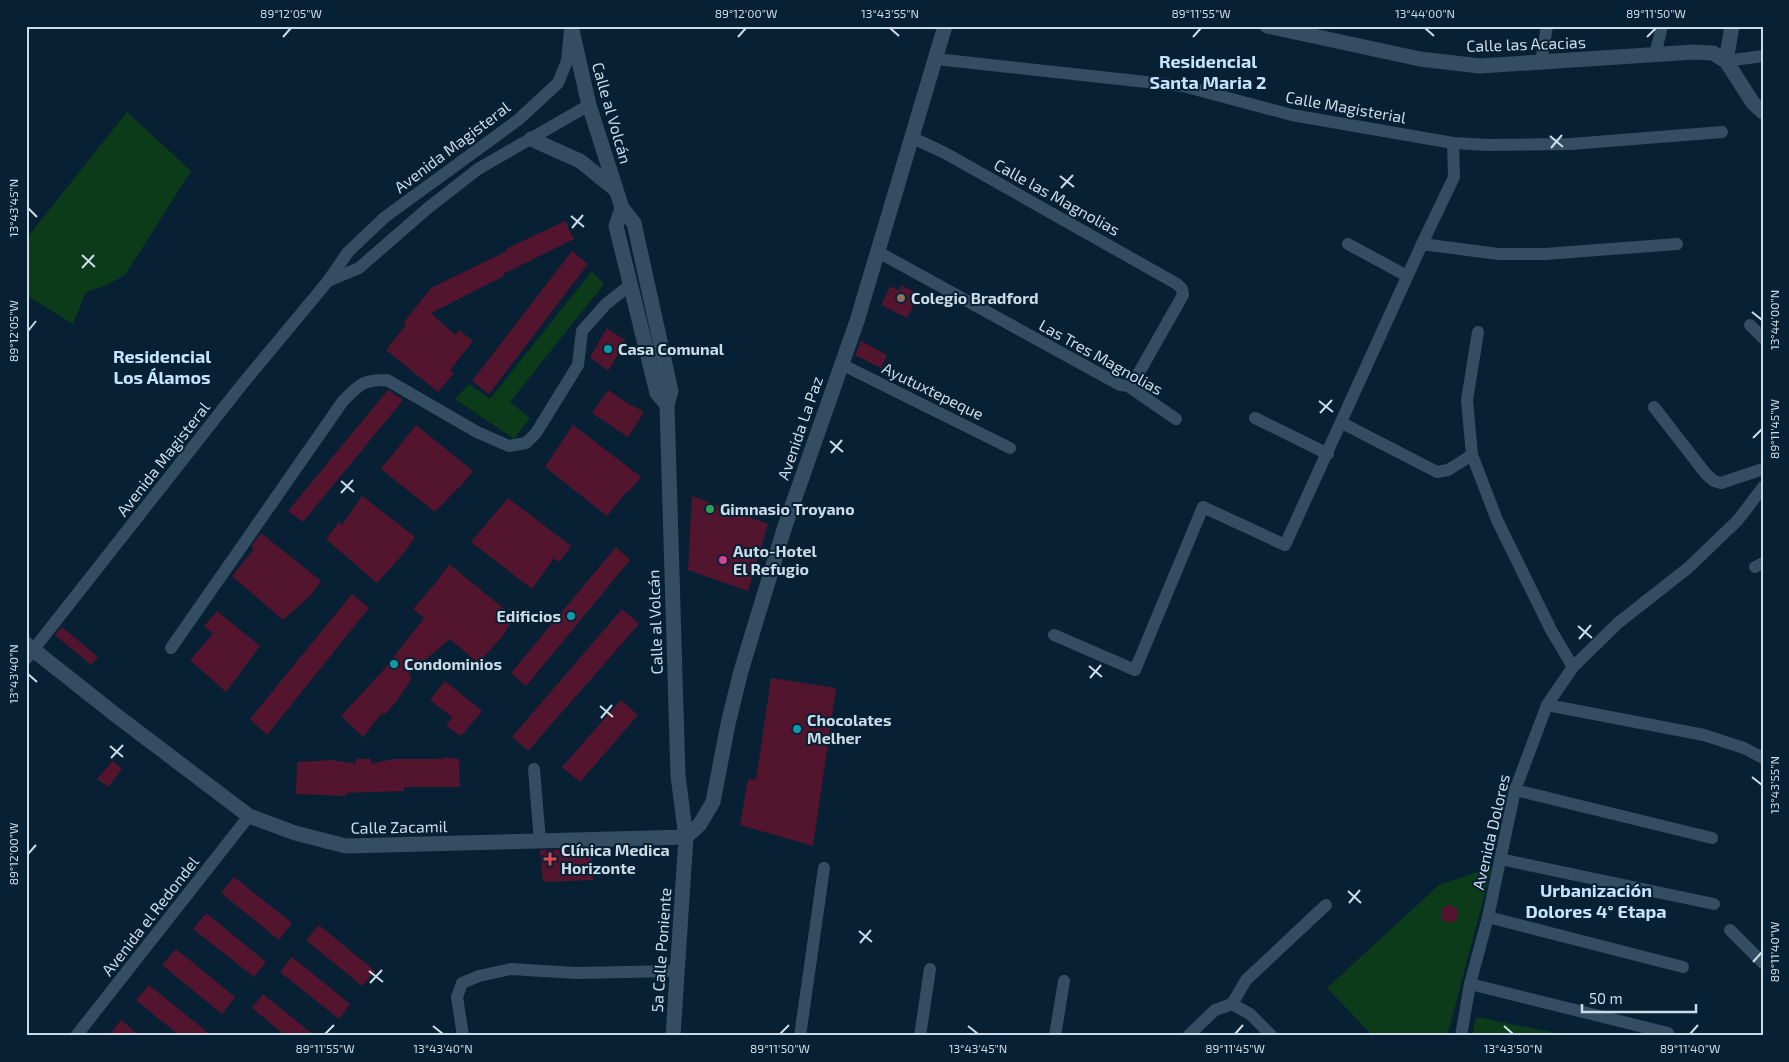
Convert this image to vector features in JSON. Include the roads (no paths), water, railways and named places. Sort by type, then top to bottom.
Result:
[{"type":"street","name":"Calle al Volcán","points":[[570,26],[589,105],[622,208],[634,223],[671,391],[667,405],[678,776],[686,837]]},
{"type":"street","name":"Avenida Magisteral","points":[[28,651],[240,387],[328,281],[348,252],[385,217],[518,120],[558,83],[567,61],[570,26]]},
{"type":"street","name":"Avenida La Paz","points":[[686,837],[700,824],[713,802],[728,724],[741,670],[784,526],[878,252],[945,26]]},
{"type":"street","name":"Calle las Acacias","points":[[1268,26],[1420,60],[1480,66],[1694,52],[1713,53],[1726,61]]},
{"type":"street","points":[[1541,62],[1547,26]]},
{"type":"street","points":[[1655,55],[1662,26]]},
{"type":"street","points":[[1732,26],[1726,61],[1753,103],[1763,112]]},
{"type":"street","points":[[1726,61],[1763,56]]},
{"type":"street","name":"Calle Magisterial","points":[[936,59],[1183,86],[1292,115],[1453,143],[1488,146],[1571,144],[1722,132]]},
{"type":"street","name":"Avenida Magisteral","points":[[328,281],[360,268],[428,208],[478,169],[589,105]]},
{"type":"street","points":[[518,120],[530,139],[580,161],[617,191]]},
{"type":"street","name":"Calle las Magnolias","points":[[913,138],[954,158],[1168,279],[1182,289],[1183,295],[1133,383],[1128,386]]},
{"type":"street","points":[[1054,635],[1135,670],[1203,507],[1285,545],[1454,177],[1453,143]]},
{"type":"street","name":"Calle al Volcán","points":[[622,208],[616,226],[657,393],[667,405]]},
{"type":"street","points":[[1348,244],[1407,276]]},
{"type":"street","points":[[1422,244],[1498,254],[1544,254],[1677,244]]},
{"type":"street","name":"Las Tres Magnolias","points":[[878,252],[1120,385],[1128,386],[1176,419]]},
{"type":"street","points":[[171,648],[343,401],[359,386],[370,380],[387,380],[477,432],[509,446],[526,443],[536,433],[578,365],[582,331],[606,304],[630,285]]},
{"type":"street","points":[[1750,325],[1763,338]]},
{"type":"street","points":[[1478,332],[1467,400],[1472,455],[1496,520],[1551,630],[1573,667]]},
{"type":"street","name":"Ayutuxtepeque","points":[[841,364],[1010,448]]},
{"type":"street","points":[[1654,407],[1706,474],[1714,481],[1721,483],[1763,468]]},
{"type":"street","points":[[1255,418],[1328,454]]},
{"type":"street","points":[[1342,423],[1437,472],[1448,470],[1472,455]]},
{"type":"street","name":"Avenida Dolores","points":[[1461,1036],[1470,984],[1488,917],[1515,790],[1547,705],[1573,667],[1618,623],[1688,568],[1738,520],[1763,487]]},
{"type":"street","name":"Calle Zacamil","points":[[28,651],[249,816],[295,833],[346,846],[686,837]]},
{"type":"street","points":[[1547,705],[1704,735],[1744,748],[1763,758]]},
{"type":"street","points":[[534,769],[540,841]]},
{"type":"street","points":[[1515,790],[1712,838]]},
{"type":"street","name":"Avenida el Redondel","points":[[76,1036],[249,816]]},
{"type":"street","name":"5a Calle Poniente","points":[[673,1036],[686,837]]},
{"type":"street","points":[[1500,859],[1714,904]]},
{"type":"street","points":[[800,1036],[824,868]]},
{"type":"street","points":[[1188,1036],[1215,1010],[1232,1004],[1246,980],[1326,905]]},
{"type":"street","points":[[1488,917],[1684,967]]},
{"type":"street","points":[[1730,930],[1763,963]]},
{"type":"street","points":[[463,1036],[457,997],[462,983],[479,976],[511,969],[576,974],[676,971]]},
{"type":"street","points":[[920,1036],[930,969]]},
{"type":"street","points":[[1055,1036],[1064,982]]},
{"type":"street","points":[[1470,984],[1668,1032]]},
{"type":"street","points":[[1232,1004],[1250,1014],[1272,1036]]},
{"type":"place","name":"Colegio Bradford","points":[[901,298]]},
{"type":"place","name":"Casa Comunal","points":[[608,349]]},
{"type":"place","name":"Gimnasio Troyano","points":[[710,509]]},
{"type":"place","name":"Auto-Hotel El Refugio","points":[[723,560]]},
{"type":"place","name":"Edificios","points":[[571,616]]},
{"type":"place","name":"Condominios","points":[[394,664]]},
{"type":"place","name":"Chocolates Melher","points":[[797,729]]},
{"type":"place","name":"Clínica Medica Horizonte","points":[[550,859]]},
{"type":"district","name":"Residencial Santa Maria 2","points":[[1208,72]]},
{"type":"district","name":"Residencial Los Álamos","points":[[162,367]]},
{"type":"district","name":"Urbanización Dolores 4° Etapa","points":[[1596,901]]}]
